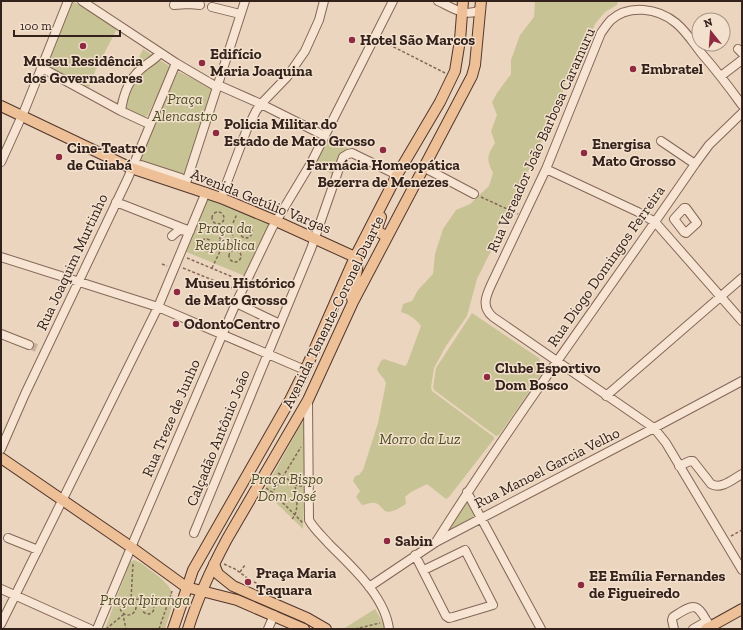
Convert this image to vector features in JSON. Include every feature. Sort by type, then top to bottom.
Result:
[{"type":"main road","name":"Avenida Tenente-Coronel Duarte","points":[[173,629],[193,570],[290,400],[305,370],[355,257],[397,175],[440,102],[452,76],[458,57],[463,1]]},
{"type":"main road","name":"Avenida Tenente-Coronel Duarte","points":[[191,628],[201,591],[217,564],[227,539],[308,400],[353,302],[472,76],[475,65],[481,5]]},
{"type":"main road","name":"Avenida Getúlio Vargas","points":[[1,106],[131,168],[206,192],[315,238],[355,257]]},
{"type":"main road","points":[[387,237],[379,232],[377,228],[388,203],[389,191]]},
{"type":"main road","points":[[353,302],[351,293],[358,266],[355,257]]},
{"type":"main road","points":[[1,458],[131,547],[186,587],[246,603],[304,629]]},
{"type":"main road","points":[[217,564],[218,574],[233,586],[307,618],[326,629]]},
{"type":"main road","points":[[708,626],[742,609]]},
{"type":"street","points":[[1,162],[42,68],[68,1]]},
{"type":"street","points":[[82,1],[176,63],[217,86],[261,104],[325,136]]},
{"type":"street","points":[[185,186],[244,1]]},
{"type":"street","points":[[221,198],[247,129],[261,104],[287,77],[305,51],[319,20],[324,1]]},
{"type":"street","name":"Rua Treze de Junho","points":[[97,629],[236,303],[276,221],[311,163],[394,1]]},
{"type":"street","points":[[438,1],[462,12],[474,13],[481,5]]},
{"type":"street","points":[[174,5],[200,5]]},
{"type":"street","points":[[212,7],[240,14]]},
{"type":"street","name":"Rua Vereador João Barbosa Caramuru","points":[[742,104],[721,76],[677,24],[667,17],[654,11],[641,10],[629,11],[620,14],[610,21],[601,33],[546,169],[486,297],[486,306],[489,314],[556,362],[654,428],[666,443],[742,570]]},
{"type":"street","points":[[121,112],[125,93],[137,72],[156,58],[160,52]]},
{"type":"street","points":[[721,76],[742,60]]},
{"type":"street","name":"Rua Joaquim Murtinho","points":[[1,449],[42,350],[79,282],[116,202],[176,63]]},
{"type":"street","points":[[42,68],[121,112],[149,124]]},
{"type":"street","name":"Rua Diogo Domingos Ferreira","points":[[436,542],[467,492],[556,362],[695,164],[709,145],[742,113]]},
{"type":"street","points":[[661,140],[695,164]]},
{"type":"street","name":"Calçadão Antônio João","points":[[194,533],[315,238],[342,159],[346,154],[352,153],[397,175]]},
{"type":"street","points":[[423,167],[474,194]]},
{"type":"street","points":[[546,169],[638,212],[655,222],[742,321]]},
{"type":"street","points":[[1,624],[158,307],[206,192]]},
{"type":"street","points":[[116,202],[190,231]]},
{"type":"street","points":[[668,237],[680,228]]},
{"type":"street","points":[[172,236],[179,230],[190,231]]},
{"type":"street","points":[[1,257],[158,307],[305,370]]},
{"type":"street","points":[[606,396],[742,278]]},
{"type":"street","points":[[236,303],[280,324]]},
{"type":"street","points":[[1,334],[29,345]]},
{"type":"street","name":"Rua Manoel Garcia Velho","points":[[369,587],[436,542],[654,428],[742,380]]},
{"type":"street","points":[[308,400],[308,516],[311,525],[369,587],[381,604],[389,625]]},
{"type":"street","points":[[679,466],[693,461],[714,486],[722,485],[742,474]]},
{"type":"street","points":[[467,492],[541,629]]},
{"type":"street","points":[[8,538],[38,550]]},
{"type":"street","points":[[415,555],[424,570],[446,616],[449,618],[493,605],[465,550],[424,570]]},
{"type":"street","points":[[1,589],[90,629]]},
{"type":"street","points":[[674,629],[672,620],[673,617],[693,606],[701,611],[708,626],[693,629]]},
{"type":"street","points":[[268,629],[274,615]]},
{"type":"path","points":[[375,38],[452,76]]},
{"type":"path","points":[[474,194],[524,217]]},
{"type":"path","points":[[229,232],[238,212]]},
{"type":"path","points":[[215,213],[221,213],[224,216],[224,220],[221,224],[212,222],[212,218],[215,213]]},
{"type":"path","points":[[246,226],[250,227],[252,231],[251,236],[248,238],[244,238],[240,234],[241,230],[246,226]]},
{"type":"path","points":[[224,232],[229,232],[233,235],[233,242],[230,246],[223,245],[219,240],[220,235],[224,232]]},
{"type":"path","points":[[208,239],[211,241],[213,245],[212,249],[206,252],[202,250],[200,247],[202,241],[208,239]]},
{"type":"path","points":[[212,268],[223,245]]},
{"type":"path","points":[[236,250],[240,252],[240,260],[235,262],[231,261],[229,258],[231,252],[236,250]]},
{"type":"path","points":[[183,256],[241,280],[239,285]]},
{"type":"path","points":[[179,266],[237,290]]},
{"type":"path","points":[[272,492],[303,444]]},
{"type":"path","points":[[278,473],[298,486],[309,486]]},
{"type":"path","points":[[259,483],[272,492],[304,524],[311,525]]},
{"type":"path","points":[[292,519],[295,516],[296,509],[295,484]]},
{"type":"path","points":[[724,540],[742,530]]},
{"type":"path","points":[[130,599],[133,560]]},
{"type":"path","points":[[217,564],[230,566],[240,572],[249,581],[274,592],[273,595]]},
{"type":"path","points":[[240,572],[245,565]]},
{"type":"path","points":[[158,629],[172,591]]},
{"type":"path","points":[[106,629],[124,615],[126,616],[132,614],[136,608],[135,602],[130,599]]},
{"type":"path","points":[[142,608],[143,612],[148,614],[153,611],[153,606],[161,599]]},
{"type":"path","points":[[126,629],[124,615],[120,610],[119,605],[123,600],[161,599],[173,601]]},
{"type":"path","points":[[142,608],[146,603],[150,603],[153,606]]},
{"type":"path","points":[[136,608],[142,608]]},
{"type":"path","points":[[355,629],[389,625]]},
{"type":"green space","points":[[72,1],[118,27],[96,69],[88,90],[45,66]]},
{"type":"green space","name":"Morro da Luz","points":[[535,1],[618,1],[617,5],[605,12],[595,24],[574,71],[567,79],[562,96],[512,207],[504,213],[495,235],[495,243],[477,279],[467,316],[446,346],[434,368],[431,387],[432,391],[494,437],[494,439],[446,499],[427,484],[411,492],[405,497],[406,504],[393,511],[387,512],[375,503],[362,505],[356,497],[360,491],[353,481],[355,476],[359,475],[363,470],[378,423],[386,383],[377,369],[381,361],[384,359],[405,366],[407,364],[421,326],[407,314],[401,312],[403,304],[412,301],[418,290],[433,274],[435,254],[443,229],[456,210],[470,204],[489,186],[493,173],[488,158],[495,143],[491,131],[497,115],[492,102],[511,74],[511,60],[520,35],[534,17]]},
{"type":"green space","points":[[143,49],[169,66],[170,69],[148,115],[145,117],[115,105]]},
{"type":"green space","name":"Praça Alencastro","points":[[178,72],[214,90],[185,174],[183,175],[137,161]]},
{"type":"green space","points":[[325,136],[353,151],[350,153],[334,177],[330,173],[311,163]]},
{"type":"green space","name":"Praça da República","points":[[207,194],[271,224],[245,276],[184,251]]},
{"type":"green space","name":"Clube Esportivo Dom Bosco","points":[[472,313],[539,358],[543,368],[542,373],[499,435],[496,436],[434,390],[433,387],[436,368]]},
{"type":"green space","name":"Praça Bispo Dom José","points":[[302,422],[305,423],[306,426],[303,529],[264,491]]},
{"type":"green space","points":[[469,499],[477,515],[451,529],[466,501]]},
{"type":"green space","name":"Praça Ipiranga","points":[[134,560],[144,565],[162,579],[171,591],[173,603],[165,629],[105,629],[130,562]]},
{"type":"green space","points":[[375,609],[384,624],[384,629],[343,629]]},
{"type":"tunnel","points":[[29,345],[39,349]]},
{"type":"place","name":"Hotel São Marcos","points":[[352,40]]},
{"type":"place","name":"Museu Residência dos Governadores","points":[[83,46]]},
{"type":"place","name":"Edifício Maria Joaquina","points":[[202,63]]},
{"type":"place","name":"Embratel","points":[[633,69]]},
{"type":"place","name":"Policia Militar do Estado de Mato Grosso","points":[[216,133]]},
{"type":"place","name":"Farmácia Homeopática Bezerra de Menezes","points":[[383,150]]},
{"type":"place","name":"Energisa Mato Grosso","points":[[584,153]]},
{"type":"place","name":"Cine-Teatro de Cuiabá","points":[[59,157]]},
{"type":"place","name":"Museu Histórico de Mato Grosso","points":[[177,292]]},
{"type":"place","name":"OdontoCentro","points":[[176,324]]},
{"type":"place","name":"Clube Esportivo Dom Bosco","points":[[487,377]]},
{"type":"place","name":"Sabin","points":[[387,541]]},
{"type":"place","name":"Praça Maria Taquara","points":[[248,582]]},
{"type":"place","name":"EE Emília Fernandes de Figueiredo","points":[[581,585]]}]
